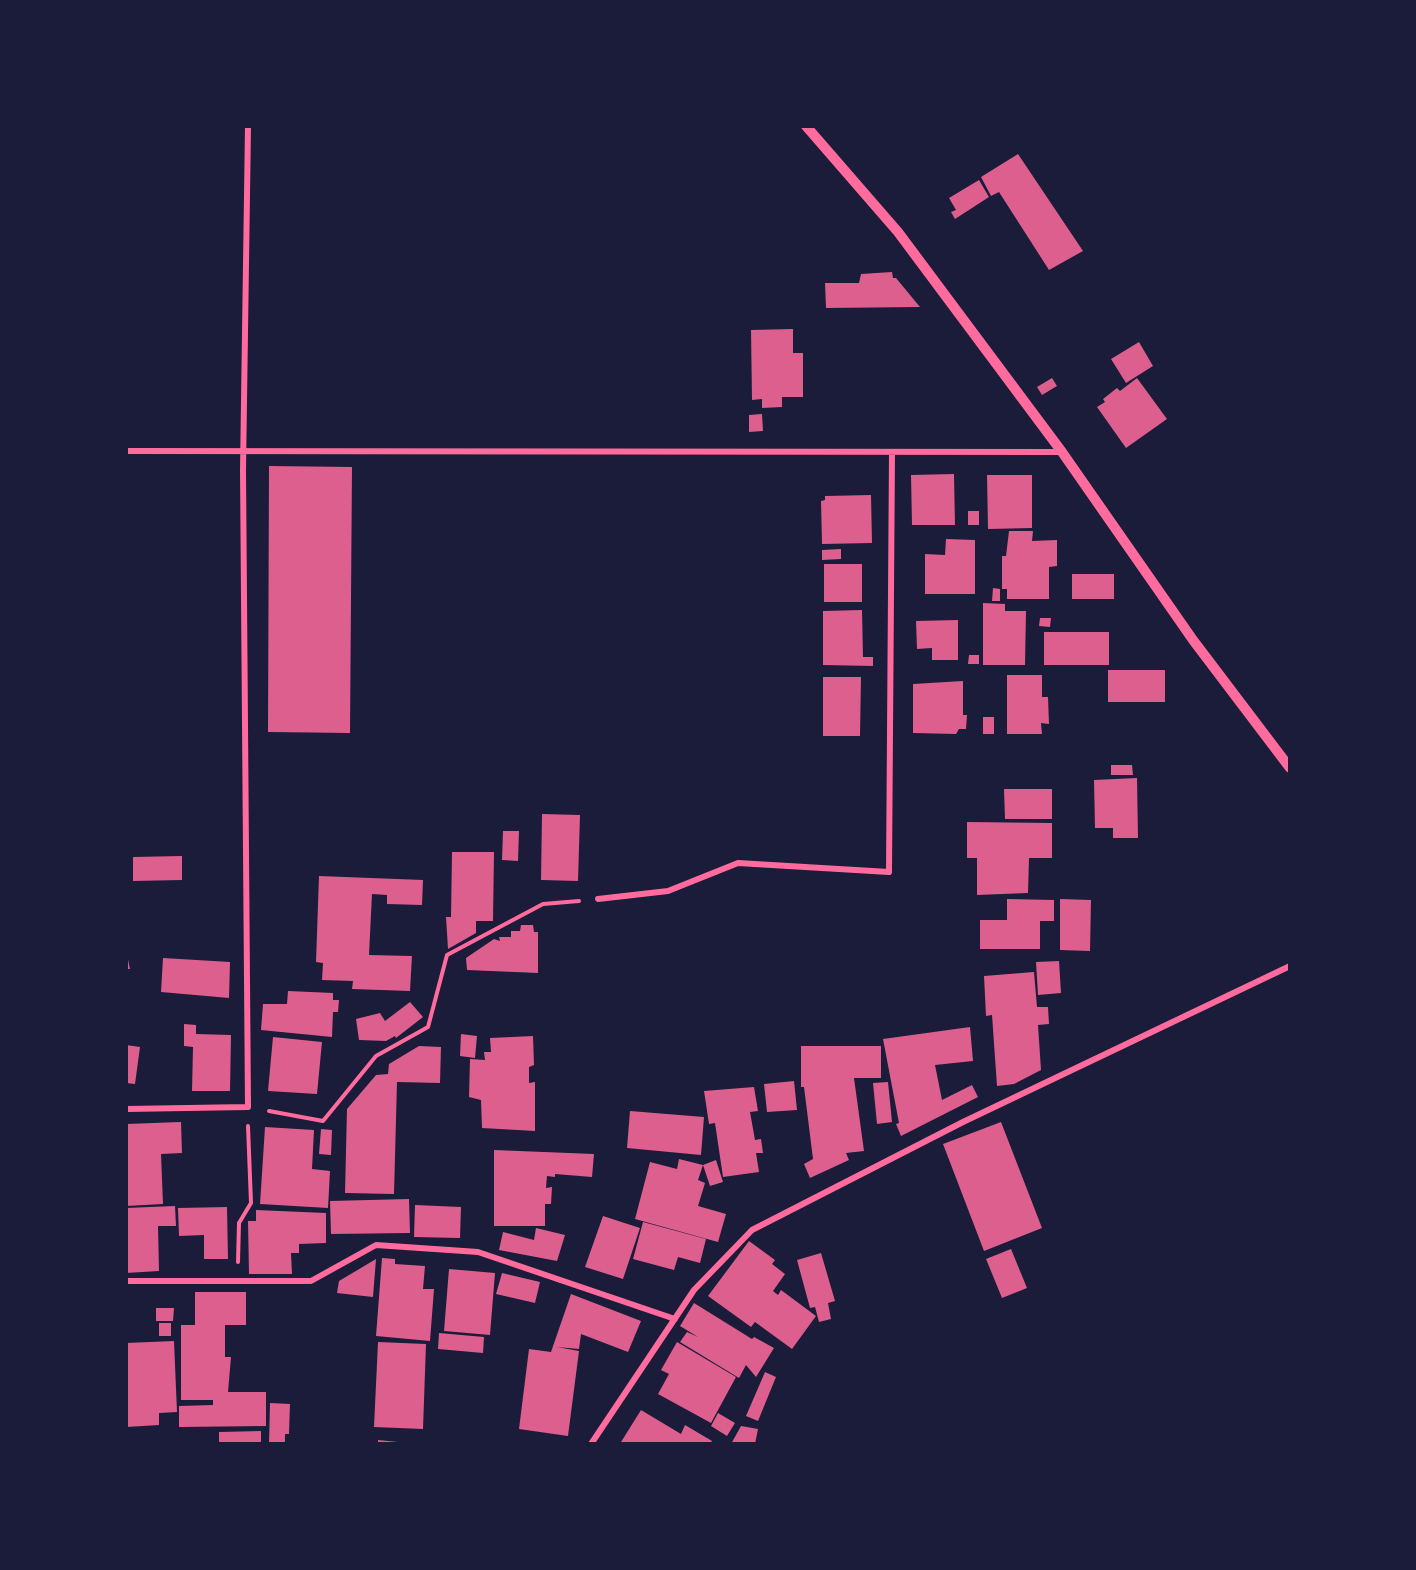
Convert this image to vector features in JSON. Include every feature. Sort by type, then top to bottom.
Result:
[{"type":"street","points":[[126,1109],[248,1107],[244,452],[248,126]]},
{"type":"street","points":[[806,126],[898,232],[1062,452],[1193,640],[1290,768]]},
{"type":"street","points":[[126,451],[1062,452]]},
{"type":"street","points":[[598,899],[668,891],[738,863],[889,872],[892,452]]},
{"type":"street","points":[[591,1444],[694,1290],[752,1230],[963,1122],[1290,966]]},
{"type":"street","points":[[126,1281],[311,1281],[376,1245],[478,1252],[675,1319]]},
{"type":"path","points":[[238,1281],[239,1223],[251,1203],[248,1107],[323,1121],[376,1056],[428,1028],[447,955],[543,904],[598,899]]},
{"type":"building","points":[[1018,154],[1083,251],[1049,270],[999,192],[991,196],[981,177]]},
{"type":"building","points":[[979,180],[989,197],[955,219],[951,212],[956,210],[949,198]]},
{"type":"building","points":[[892,272],[893,278],[896,278],[920,307],[826,308],[825,283],[859,283],[861,274]]},
{"type":"building","points":[[793,329],[793,353],[803,353],[803,397],[782,397],[782,407],[762,408],[762,399],[752,400],[751,330]]},
{"type":"building","points":[[1139,342],[1153,366],[1126,383],[1111,359]]},
{"type":"building","points":[[1052,378],[1057,386],[1042,395],[1037,387]]},
{"type":"building","points":[[1137,378],[1167,419],[1126,448],[1097,407],[1105,402],[1103,399],[1117,388],[1120,391]]},
{"type":"building","points":[[762,414],[763,431],[749,432],[749,415]]},
{"type":"building","points":[[269,466],[352,467],[350,733],[268,732]]},
{"type":"building","points":[[954,474],[955,525],[912,525],[911,475]]},
{"type":"building","points":[[987,475],[1032,475],[1032,528],[988,529]]},
{"type":"building","points":[[871,495],[872,543],[822,544],[821,501],[825,500],[825,496]]},
{"type":"building","points":[[968,511],[979,511],[979,525],[968,525]]},
{"type":"building","points":[[1009,531],[1033,531],[1032,541],[1057,540],[1057,566],[1049,567],[1049,599],[1007,599],[1007,589],[1002,589],[1002,556],[1006,556]]},
{"type":"building","points":[[946,539],[975,540],[975,594],[925,594],[925,554],[945,555]]},
{"type":"building","points":[[841,549],[841,559],[822,560],[822,550]]},
{"type":"building","points":[[824,564],[862,564],[862,602],[824,602]]},
{"type":"building","points":[[1072,574],[1114,574],[1114,599],[1072,599]]},
{"type":"building","points":[[993,588],[1000,589],[1000,601],[992,601]]},
{"type":"building","points":[[983,603],[1005,604],[1005,611],[1026,611],[1025,665],[983,665]]},
{"type":"building","points":[[862,610],[863,657],[873,657],[873,666],[823,665],[823,611]]},
{"type":"building","points":[[1040,618],[1051,618],[1050,627],[1039,626]]},
{"type":"building","points":[[958,620],[958,660],[932,660],[932,648],[917,649],[916,621]]},
{"type":"building","points":[[1044,632],[1109,632],[1109,665],[1044,665]]},
{"type":"building","points":[[969,655],[979,655],[979,664],[968,664]]},
{"type":"building","points":[[1108,670],[1165,670],[1165,702],[1108,702]]},
{"type":"building","points":[[1007,675],[1042,675],[1042,697],[1048,697],[1049,724],[1041,723],[1042,734],[1007,734]]},
{"type":"building","points":[[823,677],[861,677],[860,736],[823,736]]},
{"type":"building","points":[[963,681],[963,715],[967,715],[966,729],[959,729],[956,734],[913,733],[913,684]]},
{"type":"building","points":[[983,717],[994,717],[994,734],[983,734]]},
{"type":"building","points":[[1111,765],[1132,765],[1133,775],[1111,775]]},
{"type":"building","points":[[1137,778],[1138,838],[1113,838],[1113,828],[1095,828],[1094,780]]},
{"type":"building","points":[[1004,789],[1052,789],[1052,819],[1005,819]]},
{"type":"building","points":[[542,814],[580,815],[578,881],[541,880]]},
{"type":"building","points":[[967,822],[1052,823],[1052,858],[1029,858],[1028,893],[977,895],[977,858],[967,858]]},
{"type":"building","points":[[503,831],[519,831],[518,861],[502,860]]},
{"type":"building","points":[[452,852],[494,852],[493,921],[476,921],[476,933],[448,949],[446,917],[451,917]]},
{"type":"building","points":[[182,856],[182,880],[133,881],[133,857]]},
{"type":"building","points":[[319,876],[423,880],[422,905],[387,904],[387,895],[372,894],[369,955],[412,956],[410,991],[352,989],[353,981],[322,980],[323,963],[316,962]]},
{"type":"building","points":[[1007,899],[1054,900],[1054,921],[1040,921],[1040,949],[980,949],[980,920],[1007,920]]},
{"type":"building","points":[[1060,899],[1091,900],[1090,951],[1060,950]]},
{"type":"building","points":[[521,925],[533,925],[534,932],[538,932],[538,973],[467,970],[466,958],[494,939],[500,941],[499,937],[511,937],[511,931],[520,931]]},
{"type":"building","points":[[126,950],[130,969],[126,969]]},
{"type":"building","points":[[163,958],[230,962],[229,998],[161,992]]},
{"type":"building","points":[[1059,961],[1061,993],[1038,995],[1036,962]]},
{"type":"building","points":[[1034,972],[1037,1007],[1048,1007],[1049,1024],[1038,1025],[1041,1070],[1014,1084],[997,1086],[992,1015],[986,1016],[984,976]]},
{"type":"building","points":[[288,991],[333,993],[333,1000],[339,1000],[338,1012],[333,1012],[332,1037],[261,1030],[263,1004],[287,1004]]},
{"type":"building","points":[[410,1002],[423,1017],[396,1038],[395,1036],[386,1041],[359,1040],[356,1019],[380,1013],[385,1021]]},
{"type":"building","points":[[184,1024],[196,1025],[196,1034],[231,1035],[230,1091],[192,1091],[193,1047],[184,1046]]},
{"type":"building","points":[[970,1027],[973,1061],[935,1065],[942,1100],[972,1085],[978,1097],[901,1136],[896,1124],[899,1123],[883,1039]]},
{"type":"building","points":[[461,1034],[477,1036],[475,1058],[460,1056]]},
{"type":"building","points":[[533,1036],[534,1065],[529,1067],[529,1083],[535,1082],[535,1131],[482,1128],[481,1100],[469,1097],[470,1059],[485,1060],[484,1052],[491,1052],[490,1038]]},
{"type":"building","points":[[273,1037],[322,1042],[317,1094],[268,1091]]},
{"type":"building","points":[[126,1045],[140,1047],[135,1084],[126,1083]]},
{"type":"building","points":[[419,1046],[441,1047],[440,1083],[397,1082],[394,1194],[345,1193],[347,1109],[376,1075],[388,1074],[389,1064]]},
{"type":"building","points":[[801,1046],[881,1046],[881,1078],[854,1078],[864,1151],[846,1153],[849,1160],[810,1178],[804,1164],[813,1159],[804,1087],[801,1087]]},
{"type":"building","points":[[794,1081],[797,1110],[767,1112],[764,1084]]},
{"type":"building","points":[[888,1082],[892,1122],[877,1124],[873,1083]]},
{"type":"building","points":[[754,1087],[758,1111],[750,1112],[755,1140],[761,1139],[763,1153],[756,1153],[759,1172],[723,1177],[715,1123],[709,1124],[704,1091]]},
{"type":"building","points":[[630,1111],[704,1117],[701,1155],[627,1148]]},
{"type":"building","points":[[181,1122],[182,1153],[161,1154],[163,1204],[126,1206],[126,1124]]},
{"type":"building","points":[[1001,1122],[1042,1228],[984,1251],[943,1144]]},
{"type":"building","points":[[265,1127],[314,1130],[312,1169],[330,1171],[328,1208],[260,1204]]},
{"type":"building","points":[[321,1129],[332,1130],[331,1155],[319,1154]]},
{"type":"building","points":[[494,1150],[594,1154],[592,1177],[555,1174],[555,1177],[547,1176],[546,1188],[552,1187],[551,1204],[545,1204],[545,1226],[494,1226]]},
{"type":"building","points":[[679,1159],[703,1165],[698,1180],[705,1183],[698,1206],[726,1214],[718,1242],[635,1219],[650,1162],[677,1169]]},
{"type":"building","points":[[716,1160],[723,1182],[710,1186],[703,1165]]},
{"type":"building","points":[[409,1199],[410,1233],[331,1234],[330,1201]]},
{"type":"building","points":[[415,1205],[461,1207],[460,1238],[414,1237]]},
{"type":"building","points":[[175,1206],[176,1226],[158,1226],[159,1271],[126,1273],[126,1208]]},
{"type":"building","points":[[227,1207],[228,1259],[204,1259],[204,1235],[179,1236],[178,1208]]},
{"type":"building","points":[[256,1210],[326,1213],[326,1243],[299,1244],[299,1253],[291,1253],[292,1274],[249,1274],[248,1221],[256,1221]]},
{"type":"building","points":[[603,1216],[640,1228],[623,1279],[585,1267]]},
{"type":"building","points":[[643,1222],[706,1239],[700,1263],[678,1257],[674,1270],[633,1259]]},
{"type":"building","points":[[536,1228],[565,1235],[557,1261],[499,1250],[503,1232],[534,1240]]},
{"type":"building","points":[[749,1241],[775,1260],[772,1264],[785,1274],[773,1291],[778,1295],[781,1290],[816,1316],[792,1349],[755,1322],[751,1327],[708,1296]]},
{"type":"building","points":[[1011,1249],[1027,1288],[1002,1298],[986,1259]]},
{"type":"building","points":[[821,1253],[835,1301],[828,1303],[831,1319],[819,1322],[815,1307],[810,1308],[797,1260]]},
{"type":"building","points":[[382,1258],[395,1259],[395,1264],[425,1266],[423,1289],[434,1289],[430,1341],[376,1336]]},
{"type":"building","points":[[376,1259],[373,1297],[337,1293],[339,1281]]},
{"type":"building","points":[[449,1269],[495,1273],[490,1335],[444,1331]]},
{"type":"building","points":[[502,1273],[540,1282],[535,1303],[496,1294]]},
{"type":"building","points":[[195,1292],[246,1292],[246,1325],[225,1325],[225,1357],[231,1357],[228,1392],[266,1392],[266,1426],[179,1427],[179,1406],[213,1405],[213,1400],[181,1400],[181,1325],[195,1325]]},
{"type":"building","points":[[571,1294],[641,1321],[628,1352],[581,1334],[579,1349],[557,1347],[579,1351],[568,1436],[519,1429],[529,1349],[551,1352]]},
{"type":"building","points":[[694,1303],[752,1339],[754,1337],[774,1348],[756,1377],[746,1365],[739,1378],[680,1342],[687,1332],[698,1337],[680,1326]]},
{"type":"building","points":[[156,1308],[174,1308],[173,1321],[156,1321]]},
{"type":"building","points":[[159,1323],[171,1323],[171,1336],[159,1336]]},
{"type":"building","points":[[439,1333],[484,1337],[483,1353],[438,1349]]},
{"type":"building","points":[[174,1341],[177,1412],[159,1413],[159,1425],[126,1427],[126,1343]]},
{"type":"building","points":[[378,1342],[426,1344],[423,1429],[374,1427]]},
{"type":"building","points":[[677,1342],[736,1377],[711,1423],[658,1394],[669,1374],[661,1370]]},
{"type":"building","points":[[765,1372],[776,1377],[758,1421],[746,1416]]},
{"type":"building","points":[[270,1403],[290,1404],[289,1434],[285,1434],[285,1444],[269,1444]]},
{"type":"building","points":[[641,1410],[681,1434],[685,1425],[712,1441],[710,1444],[624,1444],[621,1442]]},
{"type":"building","points":[[718,1413],[735,1423],[727,1436],[711,1426]]},
{"type":"building","points":[[741,1426],[758,1429],[755,1444],[731,1444]]},
{"type":"building","points":[[261,1431],[261,1444],[219,1444],[219,1432]]},
{"type":"building","points":[[378,1440],[398,1442],[398,1444],[378,1444]]}]
